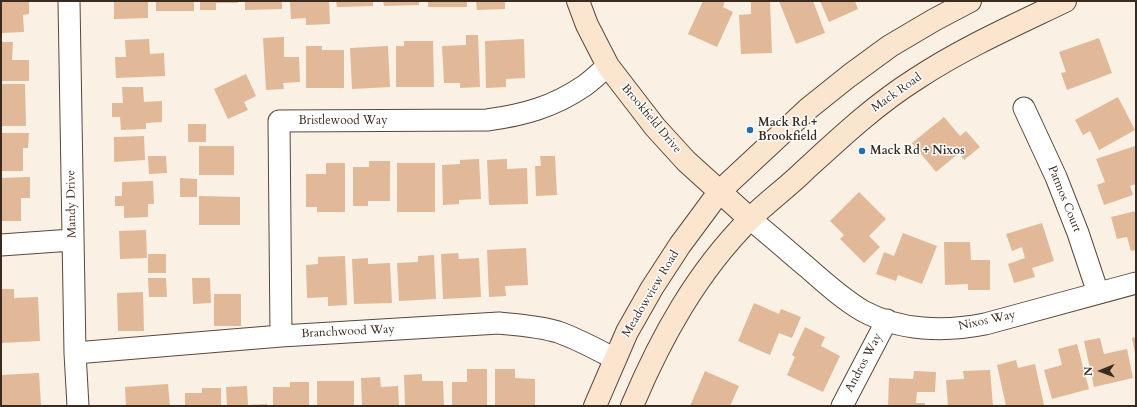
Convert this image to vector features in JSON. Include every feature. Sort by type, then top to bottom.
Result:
[{"type":"main road","name":"Brookfield Drive","points":[[578,1],[587,25],[608,66],[655,127],[686,161],[750,219]]},
{"type":"main road","points":[[720,191],[809,108],[849,76],[890,46],[970,1]]},
{"type":"main road","name":"Mack Road","points":[[750,219],[805,171],[840,137],[877,107],[916,79],[977,43],[1065,1]]},
{"type":"main road","name":"Meadowview Road","points":[[595,406],[627,332],[652,288],[680,245],[720,191]]},
{"type":"main road","points":[[632,406],[656,351],[679,310],[705,270],[750,219]]},
{"type":"street","name":"Mandy Drive","points":[[69,1],[72,240],[78,406]]},
{"type":"street","name":"Bristlewood Way","points":[[281,336],[279,121],[487,120],[509,117],[535,111],[559,101],[585,85],[608,66]]},
{"type":"street","name":"Patmos Court","points":[[1024,108],[1078,233],[1098,293]]},
{"type":"street","name":"Nixos Way","points":[[750,219],[839,296],[864,311],[887,320],[934,330],[964,328],[985,324],[1136,283]]},
{"type":"street","points":[[1,245],[72,240]]},
{"type":"street","name":"Andros Way","points":[[842,406],[887,320]]},
{"type":"street","name":"Branchwood Way","points":[[75,353],[281,336],[500,323],[529,326],[557,332],[585,342],[615,358]]},
{"type":"building","points":[[1,1],[29,1],[29,14],[23,15],[24,32],[1,33]]},
{"type":"building","points":[[114,1],[148,1],[148,18],[114,19]]},
{"type":"building","points":[[156,1],[194,1],[194,11],[156,11]]},
{"type":"building","points":[[200,1],[238,1],[238,3],[216,3],[216,10],[200,10]]},
{"type":"building","points":[[245,1],[282,1],[282,9],[245,10]]},
{"type":"building","points":[[290,1],[329,1],[330,24],[306,25],[306,18],[291,19]]},
{"type":"building","points":[[336,1],[373,1],[373,6],[337,7]]},
{"type":"building","points":[[383,1],[419,1],[419,5],[384,6]]},
{"type":"building","points":[[428,1],[467,1],[467,7],[428,7]]},
{"type":"building","points":[[476,1],[509,2],[505,2],[505,9],[477,10]]},
{"type":"building","points":[[703,1],[725,1],[723,7],[733,12],[717,47],[688,34]]},
{"type":"building","points":[[751,1],[770,1],[772,53],[741,54],[739,15],[751,14]]},
{"type":"building","points":[[779,1],[813,1],[825,33],[796,44]]},
{"type":"building","points":[[820,1],[855,1],[858,9],[829,22]]},
{"type":"building","points":[[466,35],[478,35],[480,87],[460,88],[460,83],[444,83],[442,46],[466,45]]},
{"type":"building","points":[[284,37],[284,57],[299,57],[300,82],[283,83],[284,89],[266,90],[263,38]]},
{"type":"building","points":[[1099,38],[1112,73],[1067,90],[1061,73],[1066,72],[1059,52]]},
{"type":"building","points":[[149,39],[150,54],[164,53],[165,76],[116,78],[115,57],[126,57],[125,40]]},
{"type":"building","points":[[524,39],[525,78],[506,79],[506,87],[486,88],[485,41]]},
{"type":"building","points":[[404,41],[433,41],[434,87],[396,87],[396,46],[404,46]]},
{"type":"building","points":[[1,42],[13,42],[12,60],[29,60],[29,81],[1,81]]},
{"type":"building","points":[[306,46],[322,46],[322,50],[344,50],[344,88],[306,88]]},
{"type":"building","points":[[388,46],[390,87],[352,89],[350,48]]},
{"type":"building","points":[[246,74],[256,96],[244,102],[248,110],[228,119],[214,89]]},
{"type":"building","points":[[2,84],[25,84],[26,126],[1,126]]},
{"type":"building","points":[[122,87],[143,87],[144,102],[162,101],[162,122],[146,123],[146,129],[121,130],[120,117],[112,117],[112,103],[123,103]]},
{"type":"building","points":[[1118,97],[1135,130],[1099,150],[1090,131],[1083,135],[1075,120]]},
{"type":"building","points":[[944,117],[960,136],[966,131],[980,147],[964,160],[959,153],[936,172],[912,143]]},
{"type":"building","points":[[188,124],[206,124],[206,142],[188,142]]},
{"type":"building","points":[[1,133],[29,133],[28,148],[23,148],[23,171],[1,171]]},
{"type":"building","points":[[144,136],[145,160],[114,162],[114,137]]},
{"type":"building","points":[[199,146],[234,146],[234,175],[199,175]]},
{"type":"building","points":[[1135,146],[1136,184],[1130,186],[1133,195],[1104,205],[1097,185],[1105,182],[1096,159]]},
{"type":"building","points":[[148,156],[166,156],[167,173],[149,174]]},
{"type":"building","points":[[540,156],[555,156],[557,195],[536,196],[535,166],[541,166]]},
{"type":"building","points":[[479,159],[481,199],[459,200],[459,204],[443,205],[442,165],[460,164],[460,160]]},
{"type":"building","points":[[507,159],[507,169],[527,168],[528,204],[489,205],[487,160]]},
{"type":"building","points":[[369,161],[390,161],[390,201],[368,201],[368,206],[353,206],[353,167],[369,167]]},
{"type":"building","points":[[326,163],[345,163],[345,212],[317,212],[317,207],[306,207],[306,174],[326,174]]},
{"type":"building","points":[[397,163],[435,163],[435,212],[397,212]]},
{"type":"building","points":[[30,177],[30,198],[21,198],[21,221],[1,221],[1,178]]},
{"type":"building","points":[[180,178],[197,179],[197,197],[180,197]]},
{"type":"building","points":[[153,181],[154,204],[148,204],[148,217],[124,218],[124,206],[115,206],[115,196],[122,196],[122,182]]},
{"type":"building","points":[[859,192],[886,219],[869,236],[880,247],[864,263],[840,239],[844,235],[830,221]]},
{"type":"building","points":[[199,196],[240,197],[240,225],[199,225]]},
{"type":"building","points":[[1136,211],[1136,250],[1131,251],[1127,237],[1117,239],[1111,217]]},
{"type":"building","points":[[1042,223],[1054,261],[1032,268],[1035,277],[1014,283],[1008,264],[1025,258],[1022,247],[1012,251],[1006,234]]},
{"type":"building","points":[[146,230],[147,258],[120,259],[119,231]]},
{"type":"building","points":[[903,233],[937,246],[922,284],[898,275],[896,281],[876,274],[884,252],[894,256]]},
{"type":"building","points":[[944,242],[970,242],[971,260],[990,260],[990,290],[968,290],[968,284],[945,285]]},
{"type":"building","points":[[526,248],[528,285],[505,286],[506,296],[489,297],[487,250]]},
{"type":"building","points":[[458,253],[459,259],[479,258],[481,297],[443,299],[441,254]]},
{"type":"building","points":[[148,254],[166,254],[166,273],[148,273]]},
{"type":"building","points":[[434,255],[436,299],[399,301],[397,263],[418,262],[418,256]]},
{"type":"building","points":[[345,256],[347,305],[328,306],[328,297],[307,298],[306,265],[318,264],[318,257]]},
{"type":"building","points":[[368,258],[368,264],[390,263],[392,303],[354,304],[352,259]]},
{"type":"building","points":[[148,278],[166,278],[167,297],[149,297]]},
{"type":"building","points":[[192,278],[210,278],[211,303],[193,304]]},
{"type":"building","points":[[1,289],[14,289],[14,298],[38,297],[40,341],[1,343]]},
{"type":"building","points":[[143,292],[144,331],[118,331],[117,293]]},
{"type":"building","points":[[214,294],[241,294],[241,326],[214,326]]},
{"type":"building","points":[[754,303],[779,314],[781,309],[801,317],[792,338],[779,333],[770,355],[738,341]]},
{"type":"building","points":[[805,327],[825,337],[821,346],[840,356],[823,392],[787,375],[795,357],[792,355]]},
{"type":"building","points":[[1136,337],[1136,353],[1135,353],[1132,338]]},
{"type":"building","points":[[1100,338],[1104,354],[1127,349],[1133,378],[1094,387],[1084,341]]},
{"type":"building","points":[[1077,344],[1089,389],[1052,399],[1044,370],[1062,365],[1058,349]]},
{"type":"building","points":[[1016,360],[1018,368],[1035,364],[1044,405],[1006,406],[997,365]]},
{"type":"building","points":[[467,369],[487,369],[487,406],[452,406],[452,382],[467,382]]},
{"type":"building","points":[[495,369],[515,369],[515,378],[535,379],[535,406],[495,406]]},
{"type":"building","points":[[990,370],[993,406],[948,406],[946,380],[964,379],[963,371]]},
{"type":"building","points":[[705,371],[739,386],[730,406],[690,406]]},
{"type":"building","points":[[914,371],[936,372],[935,392],[917,392],[916,403],[925,403],[925,406],[888,406],[889,378],[913,379]]},
{"type":"building","points":[[39,373],[41,406],[1,406],[1,375]]},
{"type":"building","points":[[422,374],[422,381],[443,381],[444,406],[405,406],[404,375]]},
{"type":"building","points":[[380,377],[381,387],[398,386],[399,406],[362,406],[361,378]]},
{"type":"building","points":[[317,381],[354,381],[354,406],[317,406]]},
{"type":"building","points":[[290,382],[309,382],[309,406],[273,406],[273,387],[290,387]]},
{"type":"building","points":[[168,384],[170,406],[126,406],[125,387]]},
{"type":"building","points":[[247,386],[248,405],[267,404],[267,406],[227,406],[226,387]]},
{"type":"building","points":[[202,388],[221,388],[221,406],[185,406],[185,393],[202,393]]},
{"type":"place","name":"Mack Rd + Brookfield","points":[[750,130]]},
{"type":"place","name":"Mack Rd + Nixos","points":[[862,151]]}]
